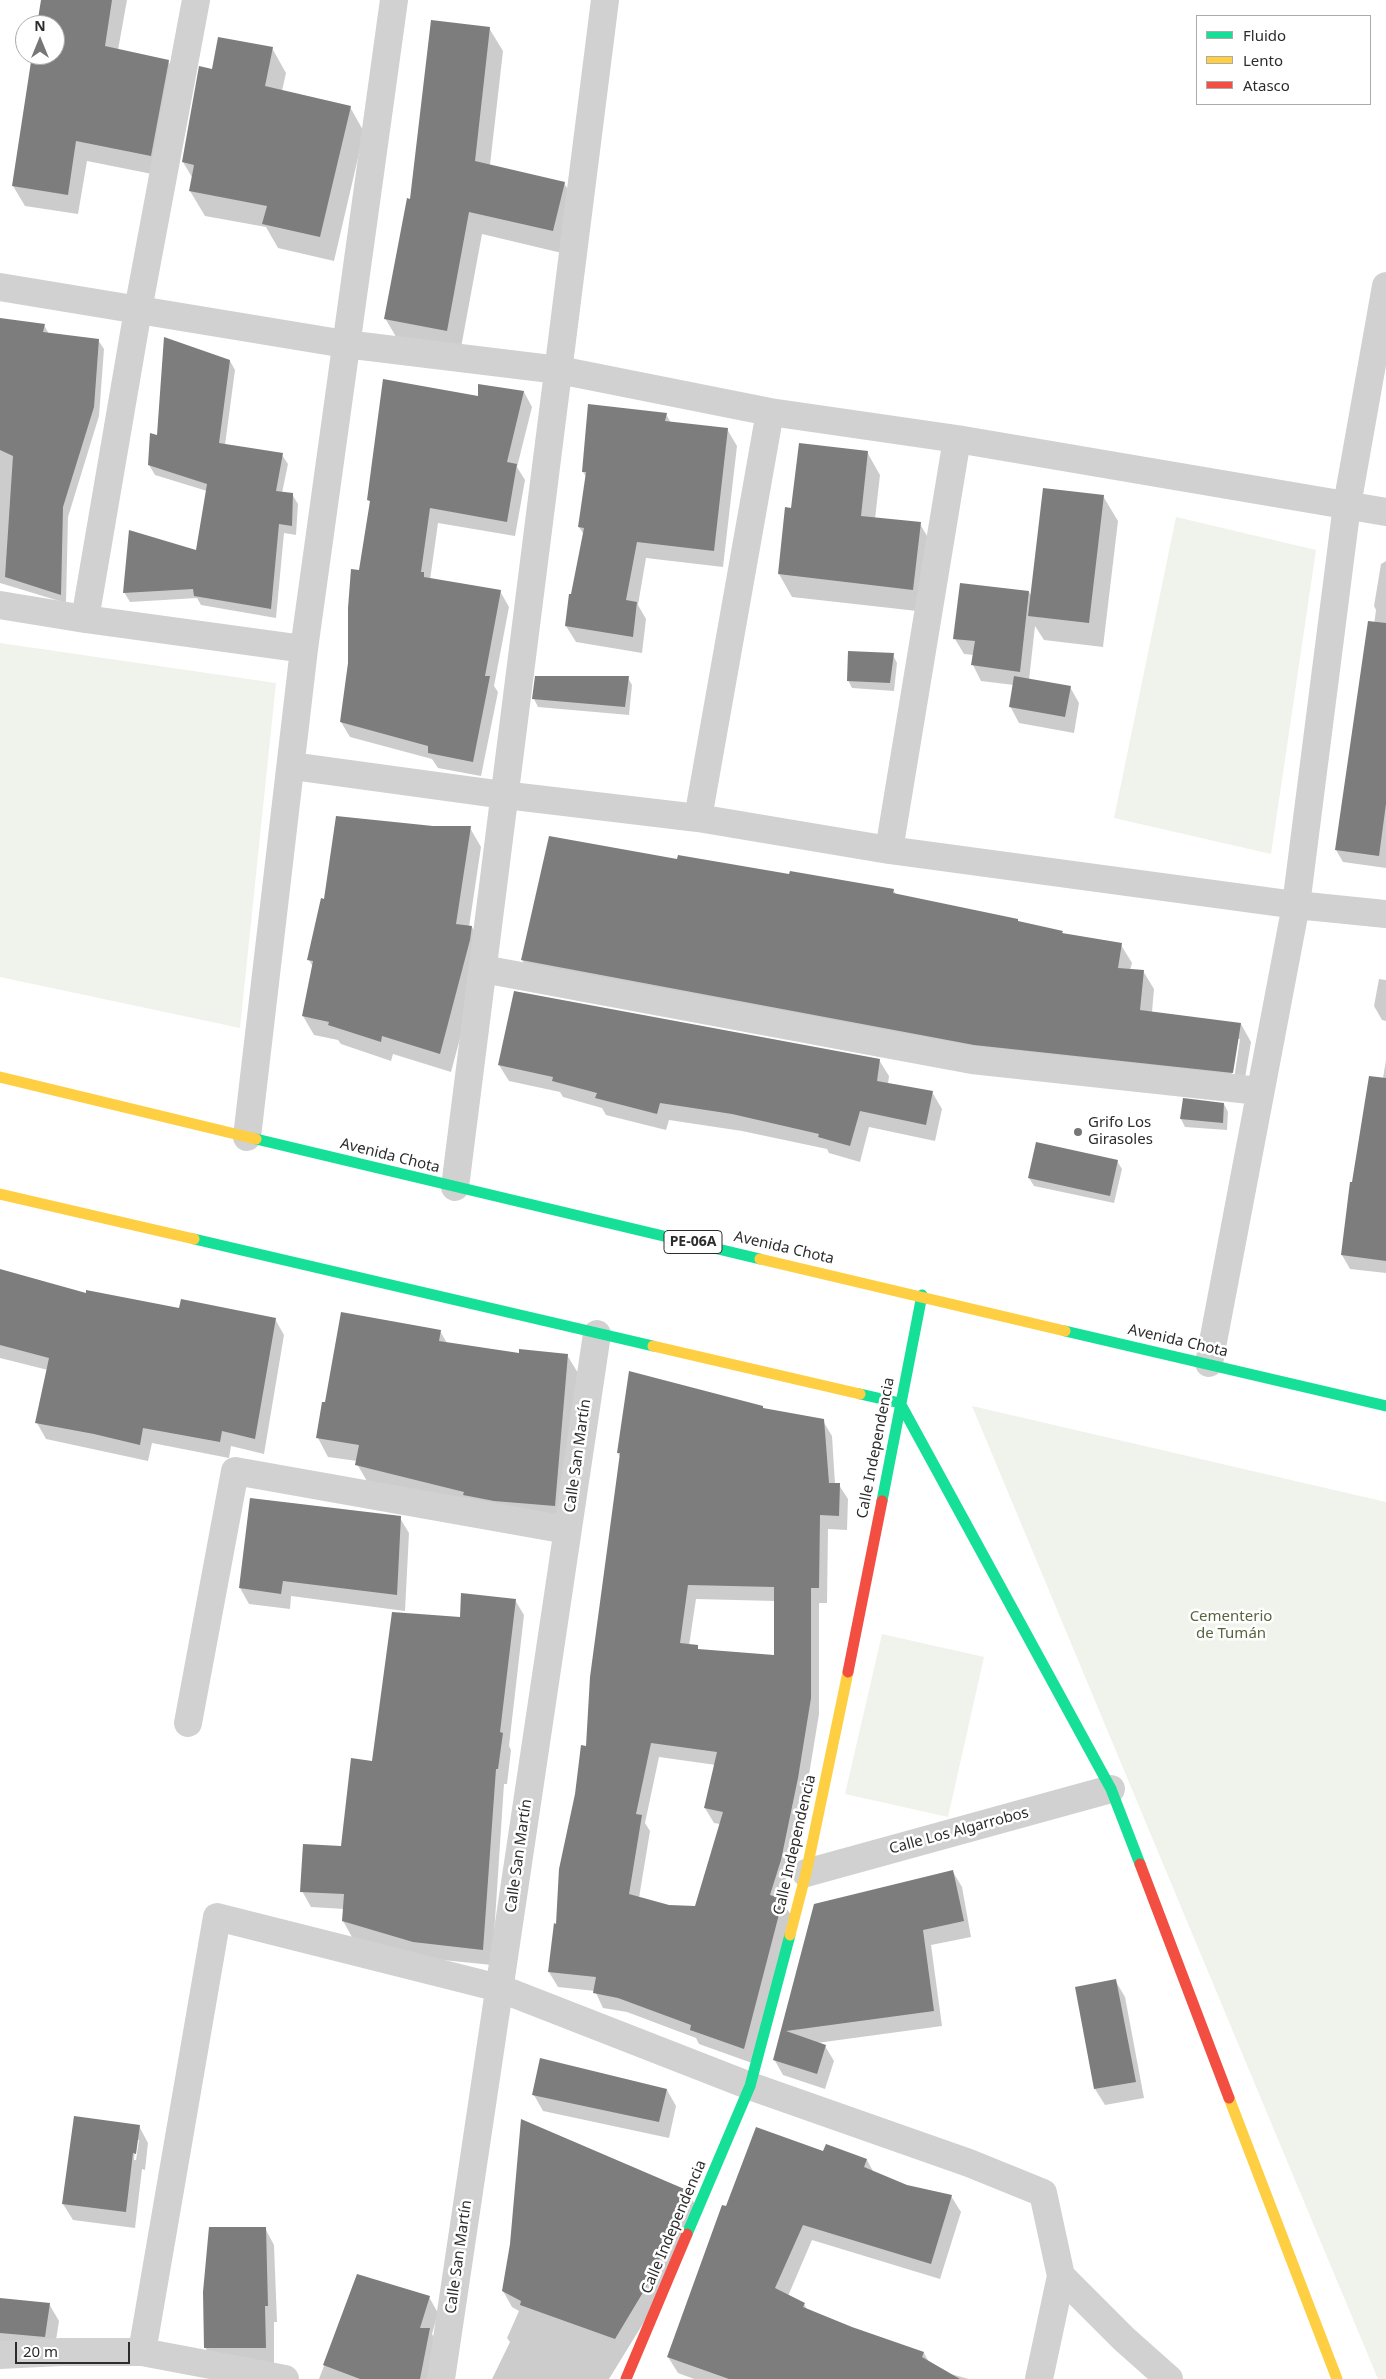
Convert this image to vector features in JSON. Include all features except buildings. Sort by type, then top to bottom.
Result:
[{"type":"main road","name":"Avenida Chota","points":[[0,1077],[456,1187],[1386,1405]]},
{"type":"main road","points":[[0,1194],[900,1403],[1111,1788],[1337,2379]]},
{"type":"main road","name":"Calle Independencia","points":[[630,2377],[750,2086],[806,1873],[845,1689],[922,1295]]},
{"type":"street","points":[[85,619],[138,310],[196,0]]},
{"type":"street","points":[[247,1137],[292,766],[304,649],[394,0]]},
{"type":"street","points":[[456,1187],[504,795],[606,0]]},
{"type":"street","points":[[0,286],[345,344],[559,370],[770,412],[957,439],[1386,512]]},
{"type":"street","points":[[1208,1363],[1296,905],[1347,505],[1386,286]]},
{"type":"street","points":[[698,818],[770,412]]},
{"type":"street","points":[[889,850],[957,439]]},
{"type":"street","points":[[0,605],[85,619],[304,649]]},
{"type":"street","points":[[292,766],[504,795],[698,818],[889,850],[1296,905],[1386,914]]},
{"type":"street","points":[[483,969],[972,1060],[1259,1091]]},
{"type":"street","name":"Calle San Martín","points":[[441,2379],[597,1334]]},
{"type":"street","points":[[188,1723],[235,1471],[568,1530]]},
{"type":"street","name":"Calle Los Algarrobos","points":[[806,1873],[1111,1788]]},
{"type":"street","points":[[142,2352],[217,1917],[499,1988],[750,2086],[969,2163],[1043,2193],[1061,2276],[1039,2379]]},
{"type":"street","points":[[1061,2276],[1124,2339],[1169,2379]]},
{"type":"street","points":[[0,2355],[60,2352],[142,2352],[285,2379]]},
{"type":"green space","points":[[1176,517],[1316,550],[1271,854],[1114,818]]},
{"type":"green space","points":[[0,643],[276,683],[240,1028],[0,977]]},
{"type":"green space","name":"Cementerio de Tumán","points":[[972,1406],[1386,1502],[1386,2379],[1378,2379]]},
{"type":"green space","points":[[882,1634],[984,1657],[948,1817],[845,1794]]},
{"type":"traffic: fast","points":[[256,1139],[760,1259]]},
{"type":"traffic: fast","points":[[194,1239],[653,1346]]},
{"type":"traffic: fast","points":[[882,1501],[922,1295]]},
{"type":"traffic: fast","points":[[1065,1331],[1386,1406]]},
{"type":"traffic: fast","points":[[860,1394],[900,1403],[1111,1789],[1140,1864]]},
{"type":"traffic: fast","points":[[687,2234],[750,2086],[790,1935]]},
{"type":"traffic: slow","points":[[0,1077],[256,1139]]},
{"type":"traffic: slow","points":[[0,1194],[194,1239]]},
{"type":"traffic: slow","points":[[760,1259],[1065,1331]]},
{"type":"traffic: slow","points":[[653,1346],[860,1394]]},
{"type":"traffic: slow","points":[[790,1935],[806,1873],[848,1672]]},
{"type":"traffic: slow","points":[[1229,2098],[1337,2379]]},
{"type":"traffic: jam","points":[[848,1672],[882,1501]]},
{"type":"traffic: jam","points":[[1140,1864],[1229,2098]]},
{"type":"traffic: jam","points":[[626,2379],[687,2234]]},
{"type":"place","name":"Grifo Los Girasoles","points":[[1078,1132]]}]
